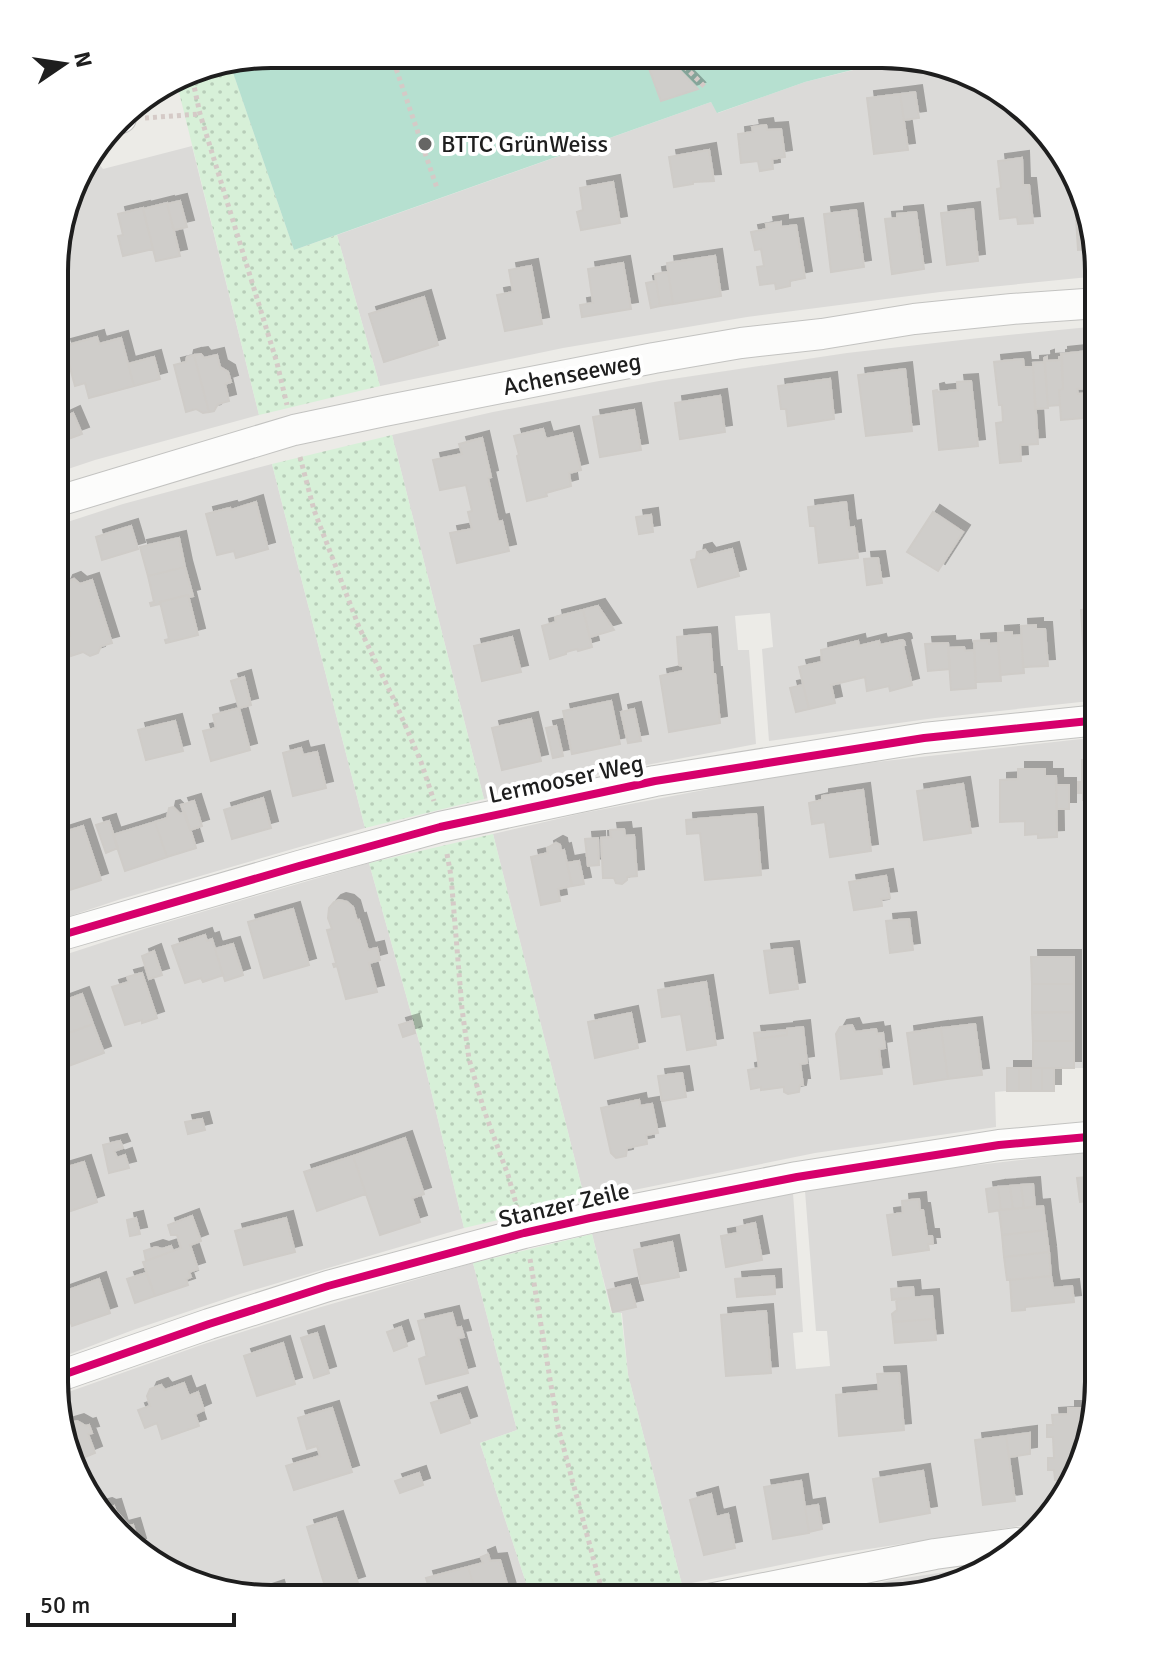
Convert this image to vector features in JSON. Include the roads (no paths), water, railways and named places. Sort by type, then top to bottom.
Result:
[{"type":"street","name":"Achenseeweg","points":[[68,498],[294,430],[624,363],[914,319],[1085,304]]},
{"type":"street","name":"Lermooser Weg","points":[[68,933],[440,827],[655,781],[924,738],[1085,721]]},
{"type":"street","name":"Stanzer Zeile","points":[[68,1373],[298,1296],[524,1233],[797,1177],[999,1145],[1085,1137]]},
{"type":"street","points":[[769,1585],[935,1554],[1003,1545]]},
{"type":"place","name":"BTTC GrünWeiss","points":[[425,144]]}]
